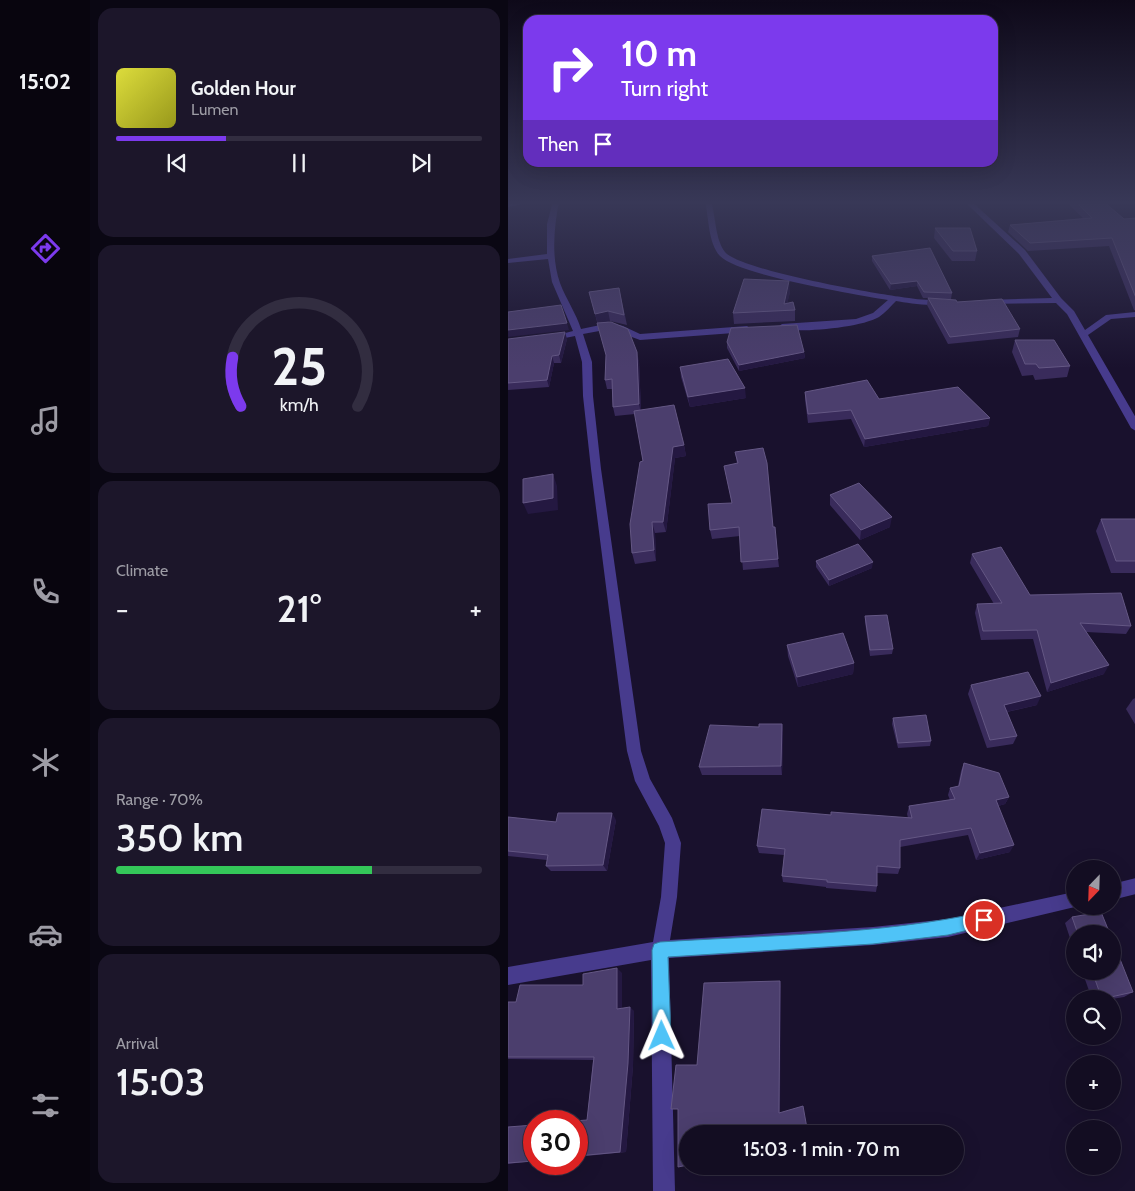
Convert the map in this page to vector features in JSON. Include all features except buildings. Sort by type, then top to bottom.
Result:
[{"type":"street","points":[[508,261],[546,257]]},
{"type":"street","points":[[551,257],[556,282],[579,333],[587,362],[588,396],[596,469],[634,751],[642,781],[666,823],[673,843],[669,897],[660,950],[664,1191]]},
{"type":"street","points":[[725,257],[730,261],[785,276],[894,299],[950,302]]},
{"type":"street","points":[[1025,257],[1058,300],[1071,313],[1136,428]]},
{"type":"street","points":[[770,327],[838,324],[861,320],[876,315],[894,299]]},
{"type":"street","points":[[980,302],[1058,300]]},
{"type":"street","points":[[1084,334],[1109,317],[1136,314]]},
{"type":"street","points":[[539,339],[610,326],[620,327],[634,336],[640,337],[760,328]]},
{"type":"street","points":[[1121,890],[1136,886]]},
{"type":"street","points":[[508,976],[660,950],[873,936],[938,929],[1066,902]]},
{"type":"route","points":[[662,1036],[660,950],[873,936],[948,928],[984,920]]}]
